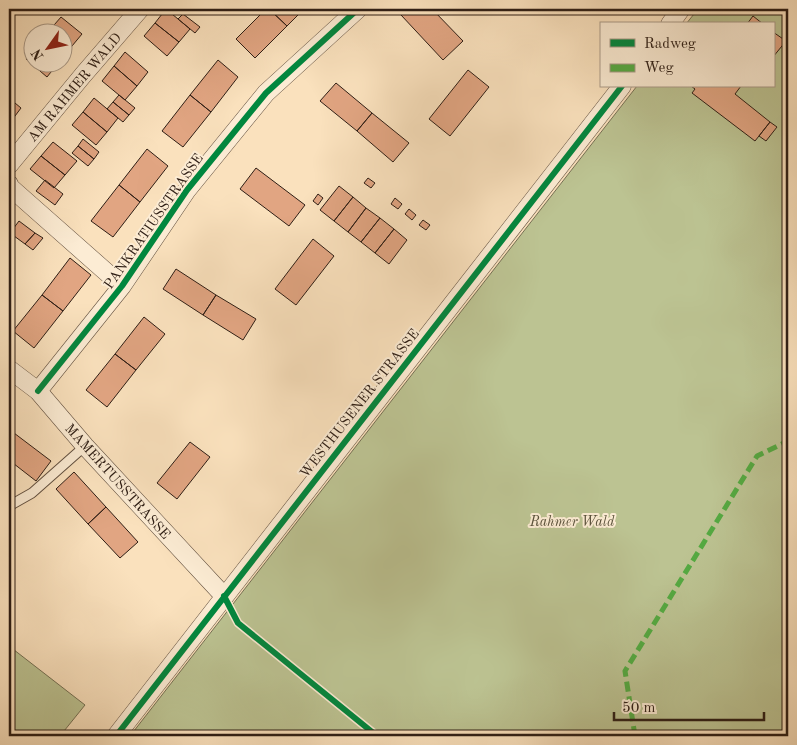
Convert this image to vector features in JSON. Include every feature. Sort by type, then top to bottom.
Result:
[{"type":"street","name":"AM RAHMER WALD","points":[[9,165],[140,9]]},
{"type":"street","name":"PANKRATIUSSTRASSE","points":[[38,391],[122,286],[187,190],[266,92],[358,9]]},
{"type":"street","points":[[672,22],[682,9]]},
{"type":"street","name":"WESTHUSENER STRASSE","points":[[116,736],[620,88]]},
{"type":"street","points":[[9,184],[10,187],[122,286]]},
{"type":"street","name":"MAMERTUSSTRASSE","points":[[9,369],[38,391],[85,446],[224,596]]},
{"type":"lane","points":[[9,506],[32,493],[85,446]]},
{"type":"green space","name":"Rahmer Wald","points":[[698,9],[788,9],[788,736],[130,736],[635,88],[774,88],[774,22],[688,22]]},
{"type":"green space","points":[[9,646],[85,705],[60,736],[9,736]]},
{"type":"building","points":[[166,9],[190,29],[179,42],[155,23]]},
{"type":"building","points":[[266,9],[269,9],[287,26],[255,58],[236,39]]},
{"type":"building","points":[[269,9],[304,9],[287,26]]},
{"type":"building","points":[[408,9],[432,9],[463,41],[443,60],[401,15]]},
{"type":"building","points":[[183,14],[200,27],[195,33],[178,19]]},
{"type":"building","points":[[753,16],[760,22],[748,22]]},
{"type":"building","points":[[61,17],[67,22],[57,22]]},
{"type":"building","points":[[155,23],[179,42],[167,56],[144,36]]},
{"type":"building","points":[[72,26],[82,34],[72,46]]},
{"type":"building","points":[[774,33],[786,41],[774,56]]},
{"type":"building","points":[[125,52],[148,72],[137,86],[114,66]]},
{"type":"building","points":[[218,60],[238,77],[211,112],[190,95]]},
{"type":"building","points":[[114,66],[137,86],[125,100],[102,81]]},
{"type":"building","points":[[468,70],[489,87],[450,136],[429,119]]},
{"type":"building","points":[[41,72],[51,72],[47,77]]},
{"type":"building","points":[[336,83],[372,113],[357,131],[320,101]]},
{"type":"building","points":[[694,88],[740,88],[735,94],[770,122],[755,141],[692,93],[695,89]]},
{"type":"building","points":[[119,95],[135,108],[129,115],[113,102]]},
{"type":"building","points":[[190,95],[211,112],[183,147],[162,131]]},
{"type":"building","points":[[9,98],[21,108],[9,124]]},
{"type":"building","points":[[94,98],[118,118],[107,132],[83,112]]},
{"type":"building","points":[[113,102],[129,115],[123,122],[107,109]]},
{"type":"building","points":[[83,112],[107,132],[96,145],[72,125]]},
{"type":"building","points":[[372,113],[409,143],[393,162],[357,131]]},
{"type":"building","points":[[770,122],[777,127],[766,141],[759,136]]},
{"type":"building","points":[[83,139],[99,152],[94,159],[78,146]]},
{"type":"building","points":[[53,142],[77,161],[65,175],[41,156]]},
{"type":"building","points":[[78,146],[94,159],[88,166],[72,153]]},
{"type":"building","points":[[147,149],[168,166],[140,202],[119,185]]},
{"type":"building","points":[[41,156],[65,175],[54,188],[30,169]]},
{"type":"building","points":[[256,168],[305,205],[289,226],[240,189]]},
{"type":"building","points":[[368,178],[375,183],[371,188],[364,183]]},
{"type":"building","points":[[45,180],[63,194],[55,205],[36,191]]},
{"type":"building","points":[[119,185],[140,202],[113,237],[91,221]]},
{"type":"building","points":[[339,186],[353,197],[334,221],[320,210]]},
{"type":"building","points":[[318,194],[323,198],[318,205],[313,201]]},
{"type":"building","points":[[353,197],[366,208],[348,232],[334,221]]},
{"type":"building","points":[[395,198],[402,204],[398,209],[391,204]]},
{"type":"building","points":[[366,208],[380,218],[361,242],[348,232]]},
{"type":"building","points":[[409,209],[416,215],[412,220],[405,214]]},
{"type":"building","points":[[380,218],[394,229],[375,253],[361,242]]},
{"type":"building","points":[[423,220],[430,225],[426,230],[419,225]]},
{"type":"building","points":[[19,221],[35,233],[25,244],[10,233]]},
{"type":"building","points":[[394,229],[407,240],[389,264],[375,253]]},
{"type":"building","points":[[35,233],[43,238],[33,250],[25,244]]},
{"type":"building","points":[[313,239],[334,256],[296,305],[275,289]]},
{"type":"building","points":[[70,258],[91,275],[63,311],[42,295]]},
{"type":"building","points":[[176,269],[216,295],[203,315],[163,289]]},
{"type":"building","points":[[42,295],[63,311],[34,348],[13,331]]},
{"type":"building","points":[[216,295],[256,319],[243,340],[203,315]]},
{"type":"building","points":[[144,317],[165,334],[136,370],[115,354]]},
{"type":"building","points":[[115,354],[136,370],[107,407],[86,390]]},
{"type":"building","points":[[14,433],[51,461],[36,481],[9,460],[9,440]]},
{"type":"building","points":[[190,442],[210,457],[177,499],[157,483]]},
{"type":"building","points":[[74,472],[106,507],[88,524],[56,489]]},
{"type":"building","points":[[106,507],[138,542],[120,558],[88,524]]},
{"type":"marked path","points":[[635,736],[625,671],[757,456],[788,441]]},
{"type":"cycle path","points":[[38,391],[122,286],[187,190],[266,93],[358,9]]},
{"type":"cycle path","points":[[116,736],[620,88]]},
{"type":"cycle path","points":[[224,596],[238,623],[377,736]]}]
